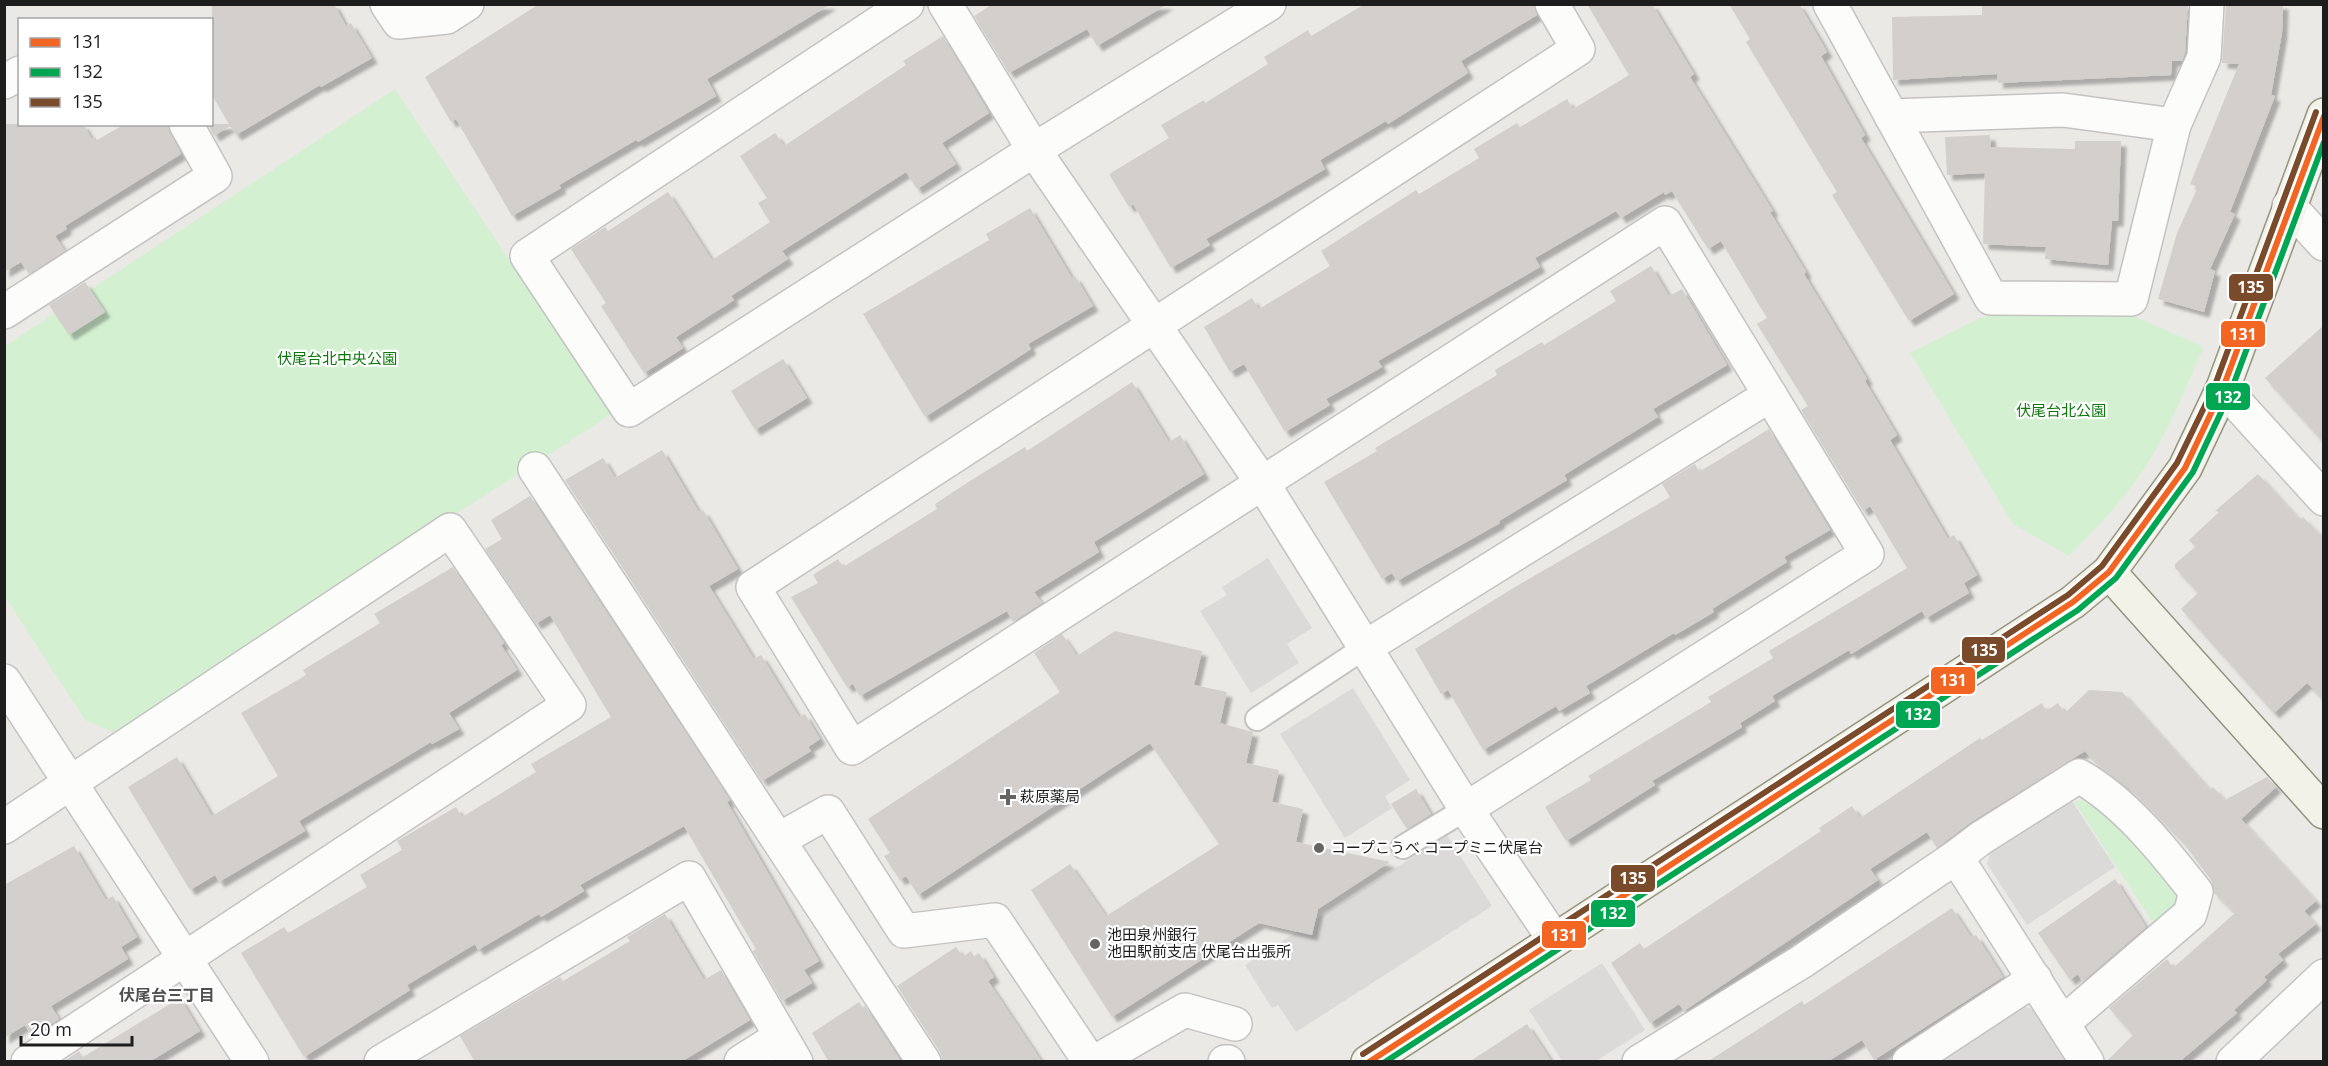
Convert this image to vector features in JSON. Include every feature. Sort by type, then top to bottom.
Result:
[{"type":"street","points":[[387,4],[399,22],[447,17],[467,4]]},
{"type":"street","points":[[907,4],[527,256],[629,410],[1034,150],[1269,4]]},
{"type":"street","points":[[945,4],[1034,150],[1263,484],[1466,809],[1554,939]]},
{"type":"street","points":[[1466,809],[1867,554],[1665,223],[852,748],[753,587],[1578,49],[1552,4]]},
{"type":"street","points":[[1830,4],[1991,298],[2131,299],[2174,125],[2204,57],[2206,4]]},
{"type":"street","points":[[4,82],[18,74]]},
{"type":"street","points":[[1891,116],[2063,110],[2174,125]]},
{"type":"street","points":[[1368,1062],[2073,602],[2109,572],[2185,468],[2223,388],[2324,116]]},
{"type":"street","points":[[4,312],[215,176],[187,126]]},
{"type":"street","points":[[2289,206],[2324,244]]},
{"type":"street","points":[[2223,388],[2324,499]]},
{"type":"street","points":[[1364,648],[1770,395]]},
{"type":"street","points":[[535,469],[780,839],[924,1062]]},
{"type":"street","points":[[4,827],[450,530],[569,705],[28,1062]]},
{"type":"street","points":[[2109,572],[2324,812]]},
{"type":"street","points":[[4,681],[252,1062]]},
{"type":"street","points":[[1639,1062],[1801,962],[1981,838],[2079,776],[2093,784],[2155,841],[2196,892],[2190,914],[2062,1023]]},
{"type":"street","points":[[780,839],[828,812],[904,931],[995,920],[1090,1062]]},
{"type":"street","points":[[1956,857],[2087,1062]]},
{"type":"street","points":[[381,1062],[689,878],[788,1049],[741,1062]]},
{"type":"street","points":[[2233,1062],[2324,976]]},
{"type":"street","points":[[1909,1062],[2035,980]]},
{"type":"street","points":[[1095,1062],[1185,1010],[1234,1024]]},
{"type":"lane","points":[[1257,719],[1364,648]]},
{"type":"lane","points":[[1403,848],[1466,809]]},
{"type":"green space","name":"伏尾台北中央公園","points":[[395,89],[612,414],[115,733],[85,720],[5,597],[5,346]]},
{"type":"green space","name":"伏尾台北公園","points":[[2006,311],[2129,314],[2204,347],[2167,430],[2149,461],[2114,508],[2069,556],[2013,524],[1910,353],[1978,319]]},
{"type":"green space","points":[[2089,800],[2139,846],[2176,891],[2175,906],[2155,926],[2074,801]]},
{"type":"shaded area","points":[[1268,558],[1312,628],[1287,644],[1299,663],[1251,693],[1200,611],[1227,595],[1222,587]]},
{"type":"shaded area","points":[[1353,688],[1410,780],[1385,796],[1392,808],[1345,838],[1280,734]]},
{"type":"shaded area","points":[[2070,798],[2115,867],[2027,925],[1987,864],[1991,850]]},
{"type":"shaded area","points":[[1447,835],[1492,906],[1296,1032],[1278,1005],[1272,1008],[1245,965]]},
{"type":"shaded area","points":[[1602,963],[1645,1030],[1596,1061],[1562,1061],[1529,1010]]},
{"type":"shaded area","points":[[2021,1006],[2037,1010],[2070,1062],[1937,1062]]},
{"type":"building","points":[[212,4],[334,4],[346,26],[351,23],[372,58],[321,87],[320,85],[236,135],[230,126],[214,136],[209,126],[229,124],[213,97]]},
{"type":"building","points":[[539,4],[831,4],[707,79],[716,96],[559,185],[561,188],[512,216],[456,119],[451,122],[425,77]]},
{"type":"building","points":[[993,4],[1168,4],[1097,46],[1087,29],[1009,73],[974,16]]},
{"type":"building","points":[[1365,4],[1533,4],[1537,15],[1461,61],[1468,73],[1388,124],[1386,121],[1320,160],[1325,169],[1206,239],[1210,245],[1171,268],[1133,204],[1129,207],[1109,174],[1169,138],[1161,125],[1204,100],[1205,103],[1268,64],[1264,57],[1308,30],[1311,36]]},
{"type":"building","points":[[1587,4],[1652,4],[1694,74],[1690,77],[1773,211],[1770,212],[1806,272],[1804,274],[1867,379],[1865,381],[1897,435],[1890,440],[1948,539],[1954,535],[1977,575],[1964,583],[1969,593],[1926,618],[1922,611],[1851,654],[1849,650],[1772,696],[1775,701],[1740,723],[1742,727],[1652,781],[1655,785],[1566,841],[1545,807],[1591,780],[1588,776],[1711,702],[1708,697],[1773,658],[1769,651],[1907,568],[1870,506],[1863,511],[1801,410],[1808,406],[1757,324],[1767,318],[1721,241],[1708,249],[1672,191],[1665,195],[1664,192],[1621,218],[1616,211],[1535,258],[1540,267],[1378,361],[1382,367],[1326,399],[1330,405],[1285,432],[1244,364],[1230,372],[1204,327],[1252,298],[1259,309],[1330,266],[1321,251],[1416,190],[1419,194],[1479,158],[1474,149],[1517,123],[1520,127],[1567,99],[1573,109],[1629,75]]},
{"type":"building","points":[[1729,4],[1799,4],[1827,52],[1821,56],[1865,135],[1861,138],[1954,294],[1909,321],[1832,195],[1837,192],[1746,42],[1750,39]]},
{"type":"building","points":[[1982,4],[2188,4],[2185,53],[2182,61],[2172,61],[2171,75],[1998,83],[1997,74],[1893,80],[1892,17],[1982,15]]},
{"type":"building","points":[[2226,4],[2283,4],[2282,33],[2271,95],[2275,96],[2230,212],[2235,214],[2210,269],[2215,271],[2204,312],[2158,299],[2177,233],[2198,187],[2190,184],[2239,64],[2222,63]]},
{"type":"building","points":[[943,36],[989,113],[942,143],[956,164],[917,189],[906,172],[782,251],[788,259],[731,296],[734,300],[676,337],[683,348],[644,373],[601,306],[606,303],[571,249],[605,227],[608,231],[668,192],[712,260],[770,222],[758,203],[767,198],[740,156],[775,133],[784,146],[906,65],[903,61]]},
{"type":"building","points":[[4,124],[84,126],[92,139],[95,137],[97,140],[122,126],[168,126],[181,154],[65,226],[67,229],[55,236],[65,251],[29,274],[21,262],[4,272]]},
{"type":"building","points":[[1990,135],[1991,147],[2075,149],[2075,141],[2121,141],[2118,221],[2112,221],[2108,265],[2045,259],[2046,247],[1983,244],[1985,173],[1947,175],[1945,137]]},
{"type":"building","points":[[1030,208],[1072,278],[1075,276],[1093,306],[1028,344],[1031,349],[925,417],[863,314],[989,240],[986,234]]},
{"type":"building","points":[[1651,266],[1669,296],[1682,289],[1727,365],[1653,409],[1658,417],[1564,475],[1567,480],[1499,521],[1500,523],[1397,581],[1392,573],[1382,579],[1324,482],[1377,451],[1375,448],[1497,375],[1495,370],[1542,342],[1544,345],[1616,301],[1610,291]]},
{"type":"building","points":[[85,282],[105,312],[69,335],[49,305]]},
{"type":"building","points":[[2324,325],[2324,443],[2265,378]]},
{"type":"building","points":[[783,359],[807,398],[755,430],[731,391]]},
{"type":"building","points":[[1132,382],[1169,442],[1180,435],[1204,474],[1094,542],[1099,552],[1034,592],[1042,603],[1013,622],[1007,611],[860,696],[853,684],[847,687],[791,597],[818,583],[813,575],[838,559],[843,567],[937,509],[935,504],[973,479],[1025,447],[1027,451]]},
{"type":"building","points":[[1769,429],[1830,530],[1784,557],[1787,562],[1712,609],[1714,612],[1675,635],[1674,633],[1586,686],[1590,693],[1559,711],[1556,706],[1483,750],[1448,690],[1441,694],[1415,649],[1515,587],[1670,497],[1662,484],[1695,464],[1699,472]]},
{"type":"building","points":[[662,450],[699,512],[703,510],[738,569],[709,586],[754,659],[761,655],[799,717],[805,714],[820,739],[808,747],[811,751],[762,781],[565,480],[603,458],[615,478]]},
{"type":"building","points":[[2258,474],[2300,520],[2303,517],[2324,539],[2324,700],[2307,683],[2274,713],[2181,609],[2198,593],[2175,568],[2175,564],[2195,547],[2189,540],[2219,512],[2215,511]]},
{"type":"building","points":[[530,496],[730,800],[727,802],[819,961],[804,970],[812,983],[782,1001],[753,951],[756,949],[684,826],[580,885],[584,891],[541,917],[539,914],[478,950],[475,944],[407,985],[410,990],[304,1057],[241,953],[284,927],[288,933],[367,887],[360,875],[402,850],[397,841],[456,807],[462,817],[536,772],[531,764],[611,717],[550,615],[536,624],[485,549],[502,539],[491,520]]},
{"type":"building","points":[[453,567],[504,643],[501,645],[517,670],[449,713],[459,729],[432,744],[431,742],[299,821],[305,831],[219,882],[215,875],[190,890],[128,787],[177,757],[212,816],[278,776],[241,713],[306,675],[303,670],[380,623],[374,614]]},
{"type":"building","points":[[1115,631],[1202,651],[1194,685],[1227,692],[1220,723],[1253,732],[1246,763],[1279,770],[1272,802],[1303,809],[1296,842],[1390,862],[1318,909],[1312,935],[1259,923],[1112,1017],[1031,890],[1070,864],[1106,916],[1219,844],[1150,743],[918,895],[906,876],[900,880],[884,856],[890,853],[868,819],[1060,692],[1034,653],[1062,634],[1077,656]]},
{"type":"building","points":[[2089,690],[2122,692],[2210,790],[2213,787],[2225,800],[2267,777],[2276,787],[2241,819],[2316,901],[2304,911],[2316,924],[2278,954],[2283,960],[2264,977],[2267,980],[2234,1010],[2237,1013],[2179,1062],[2106,1062],[2133,1035],[2109,1008],[2167,959],[2173,968],[2235,913],[2214,893],[2211,880],[2183,842],[2129,788],[2099,767],[2085,751],[1971,822],[1937,848],[1927,832],[1870,869],[1878,880],[1684,1011],[1679,1004],[1650,1023],[1611,963],[1640,943],[1644,949],[1821,831],[1819,828],[1852,806],[1860,818],[1980,738],[1982,740],[2042,703],[2046,711],[2058,703],[2065,713]]},
{"type":"building","points":[[1416,789],[1431,814],[1407,829],[1391,804]]},
{"type":"building","points":[[74,846],[106,900],[113,896],[137,937],[121,947],[128,959],[51,1006],[59,1019],[32,1037],[25,1025],[4,1038],[4,885]]},
{"type":"building","points":[[2115,879],[2146,927],[2082,982],[2078,974],[2070,980],[2038,933]]},
{"type":"building","points":[[1952,908],[1971,937],[1976,935],[2003,977],[1874,1060],[1862,1040],[1827,1062],[1707,1062],[1802,1001],[1804,1005]]},
{"type":"building","points":[[665,914],[704,980],[721,970],[750,1020],[681,1062],[475,1062],[460,1036],[560,977],[563,981],[630,941],[627,937]]},
{"type":"building","points":[[956,947],[963,957],[971,951],[974,956],[979,953],[994,977],[988,981],[1042,1062],[943,1062],[940,1052],[897,986]]},
{"type":"building","points":[[180,998],[200,1031],[149,1062],[63,1062],[79,1051],[83,1057]]},
{"type":"building","points":[[859,1002],[863,1008],[865,1006],[901,1062],[829,1062],[812,1033]]},
{"type":"building","points":[[1527,1024],[1552,1062],[1469,1062]]},
{"type":"transit line","name":"135","points":[[1363,1054],[2068,595],[2102,566],[2177,463],[2215,385],[2316,112]]},
{"type":"transit line","name":"131","points":[[1369,1062],[2073,602],[2109,572],[2185,468],[2223,388],[2324,116]]},
{"type":"transit line","name":"132","points":[[1385,1062],[2078,610],[2116,578],[2193,472],[2231,391],[2324,142]]},
{"type":"place","name":"萩原薬局","points":[[1008,797]]},
{"type":"place","name":"コープこうべ コープミニ伏尾台","points":[[1319,848]]},
{"type":"place","name":"池田泉州銀行 池田駅前支店 伏尾台出張所","points":[[1095,944]]},
{"type":"district","name":"伏尾台三丁目","points":[[167,995]]}]
